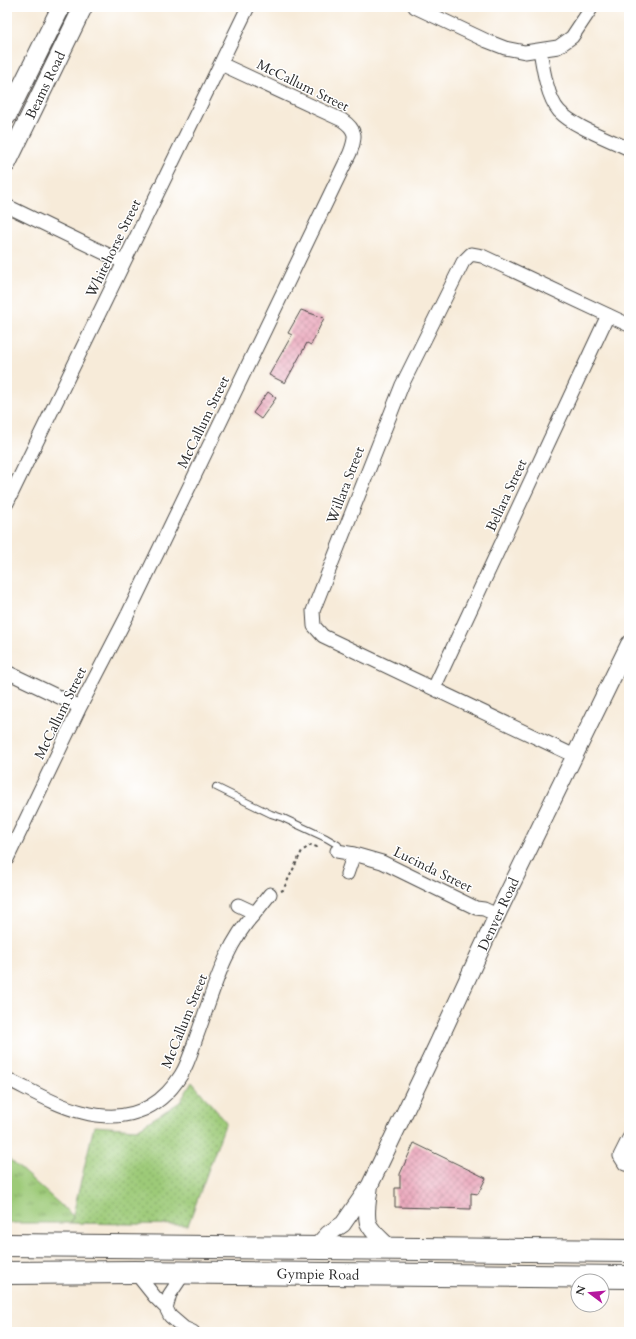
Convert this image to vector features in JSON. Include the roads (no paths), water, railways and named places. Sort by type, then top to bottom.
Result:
[{"type":"highway","name":"Gympie Road","points":[[7,1245],[629,1251]]},
{"type":"highway","points":[[506,1249],[506,1276]]},
{"type":"highway","name":"Gympie Road","points":[[7,1273],[135,1272],[629,1277]]},
{"type":"main road","name":"Beams Road","points":[[7,116],[61,7]]},
{"type":"main road","name":"Beams Road","points":[[7,163],[83,7]]},
{"type":"street","name":"Whitehorse Street","points":[[7,503],[248,7]]},
{"type":"street","points":[[415,7],[487,41],[505,48],[525,52],[558,47],[572,37],[592,7]]},
{"type":"street","points":[[540,50],[551,96],[558,110],[573,122],[629,149]]},
{"type":"street","name":"McCallum Street","points":[[7,859],[11,842],[134,602],[344,167],[355,140],[354,132],[349,125],[342,120],[221,64]]},
{"type":"street","points":[[7,206],[124,262]]},
{"type":"street","name":"Willara Street","points":[[575,756],[323,636],[314,626],[313,611],[402,386],[463,262],[471,254],[482,256],[629,325]]},
{"type":"street","name":"Bellara Street","points":[[434,688],[608,315]]},
{"type":"street","name":"Denver Road","points":[[315,1248],[328,1234],[343,1224],[370,1185],[497,915],[629,644]]},
{"type":"street","points":[[7,672],[80,707]]},
{"type":"street","name":"Lucinda Street","points":[[333,846],[382,862],[476,908],[484,909],[497,915]]},
{"type":"street","points":[[347,874],[354,854]]},
{"type":"street","name":"McCallum Street","points":[[7,1079],[62,1105],[81,1112],[110,1117],[128,1116],[145,1109],[163,1097],[181,1075],[189,1058],[231,947],[245,924],[270,894]]},
{"type":"street","points":[[238,904],[255,913]]},
{"type":"street","points":[[629,1138],[620,1156],[625,1164],[629,1165]]},
{"type":"street","name":"Denver Road","points":[[370,1185],[367,1214],[368,1223],[372,1230],[391,1249]]},
{"type":"street","points":[[135,1272],[166,1308],[170,1316],[193,1332]]},
{"type":"street","points":[[166,1308],[169,1296],[184,1273]]},
{"type":"lane","points":[[216,787],[271,814],[284,818],[326,838],[333,846]]}]
